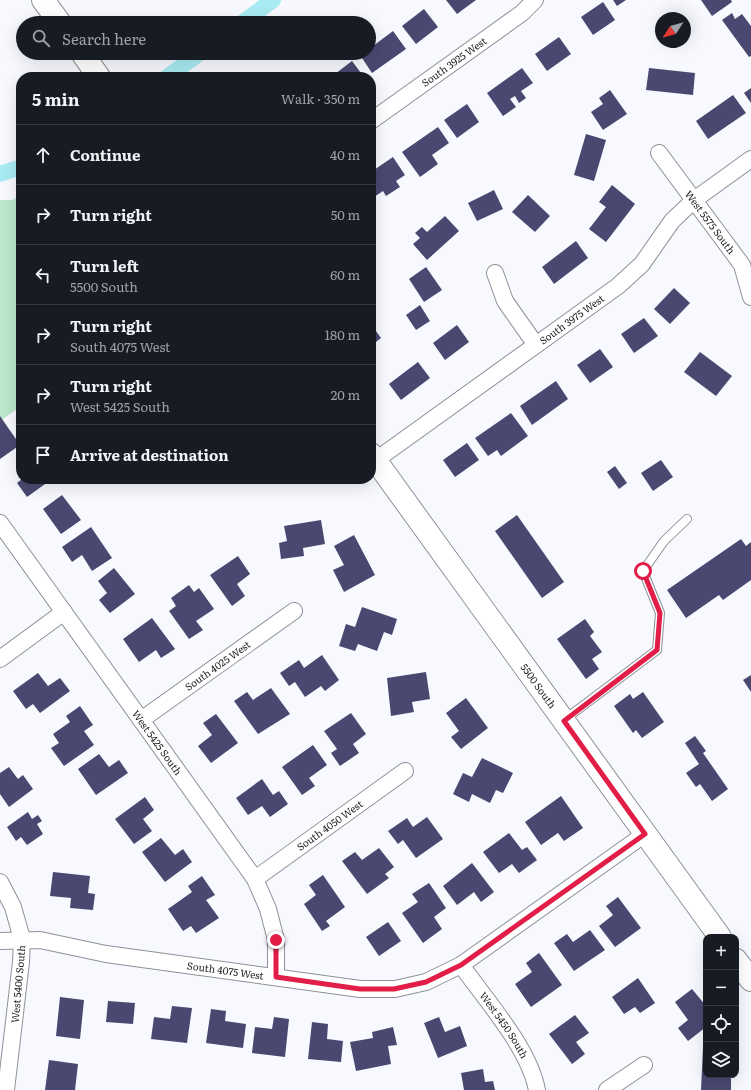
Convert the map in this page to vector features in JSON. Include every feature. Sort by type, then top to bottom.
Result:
[{"type":"main road","points":[[44,0],[55,16]]},
{"type":"main road","points":[[87,60],[95,72]]},
{"type":"main road","name":"5500 South","points":[[376,461],[718,934]]},
{"type":"main road","points":[[739,964],[751,980]]},
{"type":"street","name":"South 3925 West","points":[[376,117],[522,13],[535,0]]},
{"type":"street","name":"West 5575 South","points":[[659,153],[742,265],[751,297]]},
{"type":"street","name":"South 3975 West","points":[[376,455],[536,345],[618,286],[642,264],[672,221],[694,200],[751,159]]},
{"type":"street","points":[[495,273],[505,301],[536,345]]},
{"type":"street","name":"West 5425 South","points":[[0,523],[255,879],[268,909],[276,940],[276,977]]},
{"type":"street","name":"South 4025 West","points":[[141,720],[294,611]]},
{"type":"street","points":[[0,660],[64,612]]},
{"type":"street","name":"South 4050 West","points":[[255,879],[405,771]]},
{"type":"street","name":"South 4075 West","points":[[0,940],[22,939],[47,941],[106,954],[360,989],[394,989],[426,982],[461,965],[645,834]]},
{"type":"street","name":"West 5400 South","points":[[0,882],[13,907],[22,939],[21,962],[6,1090]]},
{"type":"street","name":"West 5450 South","points":[[461,965],[516,1042],[534,1075],[537,1090]]},
{"type":"street","points":[[607,1090],[644,1065]]},
{"type":"lane","points":[[564,721],[657,650],[660,613],[643,571],[664,540],[687,519]]},
{"type":"green space","points":[[16,198],[16,410],[0,421],[0,200],[12,200]]},
{"type":"building","points":[[446,0],[476,0],[457,14]]},
{"type":"building","points":[[613,0],[626,0],[617,6]]},
{"type":"building","points":[[701,0],[731,0],[732,2],[712,16]]},
{"type":"building","points":[[603,2],[615,20],[593,35],[581,17]]},
{"type":"building","points":[[424,9],[438,27],[416,44],[402,26]]},
{"type":"building","points":[[732,13],[735,19],[742,14],[751,26],[751,56],[749,57],[722,20]]},
{"type":"building","points":[[393,31],[406,49],[371,72],[363,60],[376,60],[376,44]]},
{"type":"building","points":[[559,37],[571,54],[547,71],[535,54]]},
{"type":"building","points":[[352,61],[360,72],[338,72]]},
{"type":"building","points":[[522,68],[533,83],[521,91],[526,98],[519,103],[515,96],[510,99],[516,107],[503,116],[487,93]]},
{"type":"building","points":[[649,68],[695,73],[693,95],[646,90]]},
{"type":"building","points":[[751,88],[751,103],[744,93]]},
{"type":"building","points":[[610,90],[627,114],[603,130],[591,112],[603,104],[599,98]]},
{"type":"building","points":[[733,95],[746,113],[708,139],[696,121]]},
{"type":"building","points":[[467,104],[479,122],[457,138],[444,120]]},
{"type":"building","points":[[438,127],[449,143],[432,155],[438,164],[420,177],[402,152]]},
{"type":"building","points":[[586,134],[606,140],[594,181],[574,175]]},
{"type":"building","points":[[393,157],[405,175],[396,181],[400,187],[386,196],[383,191],[376,196],[376,169]]},
{"type":"building","points":[[612,185],[635,204],[606,242],[589,229],[606,207],[599,202]]},
{"type":"building","points":[[494,190],[503,209],[477,221],[468,203]]},
{"type":"building","points":[[528,195],[550,216],[535,232],[512,212]]},
{"type":"building","points":[[445,216],[459,231],[427,260],[413,244],[420,238],[415,233],[422,227],[427,232]]},
{"type":"building","points":[[576,241],[588,258],[554,284],[542,267]]},
{"type":"building","points":[[426,267],[442,290],[424,302],[409,279]]},
{"type":"building","points":[[674,288],[690,303],[670,324],[654,309]]},
{"type":"building","points":[[420,305],[430,321],[416,330],[406,315]]},
{"type":"building","points":[[644,318],[658,336],[634,353],[621,334]]},
{"type":"building","points":[[457,325],[469,342],[445,360],[433,343]]},
{"type":"building","points":[[376,331],[381,338],[376,342]]},
{"type":"building","points":[[600,349],[613,367],[590,383],[577,365]]},
{"type":"building","points":[[700,352],[732,376],[716,396],[684,372]]},
{"type":"building","points":[[418,362],[430,378],[401,400],[389,384]]},
{"type":"building","points":[[556,381],[568,399],[532,425],[520,406]]},
{"type":"building","points":[[511,413],[528,436],[501,456],[497,450],[488,456],[475,438]]},
{"type":"building","points":[[0,416],[16,439],[16,448],[0,459]]},
{"type":"building","points":[[467,443],[479,460],[455,477],[443,460]]},
{"type":"building","points":[[661,460],[673,477],[653,491],[641,473]]},
{"type":"building","points":[[615,466],[627,483],[619,489],[607,472]]},
{"type":"building","points":[[18,484],[45,484],[27,497]]},
{"type":"building","points":[[62,495],[81,520],[61,534],[43,509]]},
{"type":"building","points":[[517,515],[564,582],[542,598],[495,531]]},
{"type":"building","points":[[321,520],[325,544],[303,548],[304,556],[281,559],[279,543],[287,541],[284,526]]},
{"type":"building","points":[[91,527],[112,558],[92,571],[82,555],[72,562],[62,547]]},
{"type":"building","points":[[354,535],[375,575],[344,592],[333,570],[344,565],[334,546]]},
{"type":"building","points":[[741,539],[746,546],[751,542],[751,580],[723,600],[719,595],[686,618],[667,590]]},
{"type":"building","points":[[238,556],[250,574],[237,584],[245,596],[232,606],[210,575]]},
{"type":"building","points":[[114,568],[135,594],[110,613],[99,600],[107,593],[98,581]]},
{"type":"building","points":[[189,585],[194,592],[199,588],[214,609],[196,621],[203,630],[189,639],[169,611],[176,606],[171,598]]},
{"type":"building","points":[[362,607],[397,619],[392,635],[384,632],[377,651],[358,644],[355,651],[339,646],[346,624],[355,627]]},
{"type":"building","points":[[152,618],[175,649],[161,658],[156,650],[139,662],[123,639]]},
{"type":"building","points":[[585,619],[594,632],[590,636],[602,652],[592,659],[599,669],[586,679],[557,639]]},
{"type":"building","points":[[322,655],[339,680],[325,691],[321,686],[305,697],[295,682],[289,686],[280,673],[299,660],[304,668]]},
{"type":"building","points":[[426,672],[430,699],[412,702],[414,712],[391,716],[387,678]]},
{"type":"building","points":[[38,673],[48,686],[60,678],[70,691],[40,713],[33,704],[26,709],[13,691]]},
{"type":"building","points":[[751,675],[751,692],[743,680]]},
{"type":"building","points":[[271,688],[290,714],[258,734],[234,701],[247,692],[253,700]]},
{"type":"building","points":[[643,692],[664,722],[642,738],[636,730],[633,733],[614,706],[630,694],[633,699]]},
{"type":"building","points":[[466,698],[488,728],[461,749],[451,737],[459,731],[446,713]]},
{"type":"building","points":[[80,706],[93,725],[84,731],[94,745],[64,766],[51,748],[59,743],[53,734],[70,722],[66,716]]},
{"type":"building","points":[[351,713],[366,734],[353,744],[359,753],[340,766],[331,753],[337,749],[324,731]]},
{"type":"building","points":[[216,714],[238,743],[211,763],[198,746],[212,735],[203,723]]},
{"type":"building","points":[[695,736],[706,751],[703,753],[728,789],[712,801],[700,784],[696,787],[686,773],[699,764],[685,743]]},
{"type":"building","points":[[313,745],[327,765],[309,778],[315,786],[302,795],[282,767]]},
{"type":"building","points":[[99,754],[109,767],[119,760],[128,773],[96,795],[78,769]]},
{"type":"building","points":[[482,758],[513,773],[503,793],[496,790],[490,803],[472,794],[469,802],[453,794],[463,773],[472,777]]},
{"type":"building","points":[[9,767],[18,779],[23,775],[33,789],[9,807],[0,794],[0,773]]},
{"type":"building","points":[[262,779],[273,795],[279,791],[288,804],[270,817],[262,806],[248,815],[236,798]]},
{"type":"building","points":[[561,796],[583,828],[564,841],[558,833],[541,845],[525,822]]},
{"type":"building","points":[[145,797],[154,810],[143,819],[152,831],[134,844],[115,819]]},
{"type":"building","points":[[28,812],[32,819],[38,815],[42,821],[37,824],[43,834],[27,845],[21,837],[16,841],[7,827]]},
{"type":"building","points":[[427,817],[443,839],[416,858],[403,840],[398,844],[388,831],[407,818],[413,827]]},
{"type":"building","points":[[509,833],[522,850],[527,847],[537,860],[519,873],[512,864],[499,873],[483,852]]},
{"type":"building","points":[[161,838],[175,855],[183,849],[192,862],[165,882],[142,852]]},
{"type":"building","points":[[379,848],[394,867],[385,874],[389,878],[367,894],[342,861],[355,852],[362,860]]},
{"type":"building","points":[[472,863],[494,892],[481,902],[474,892],[457,905],[443,886]]},
{"type":"building","points":[[53,872],[90,876],[88,893],[95,894],[93,910],[70,908],[71,898],[50,896]]},
{"type":"building","points":[[323,875],[345,907],[326,921],[330,926],[322,931],[304,904],[316,895],[309,885]]},
{"type":"building","points":[[202,876],[215,895],[206,900],[219,918],[196,933],[191,926],[183,931],[168,909],[192,892],[188,886]]},
{"type":"building","points":[[429,883],[446,908],[434,917],[442,929],[423,943],[402,913],[418,902],[412,894]]},
{"type":"building","points":[[618,897],[641,928],[615,947],[599,926],[613,915],[606,906]]},
{"type":"building","points":[[388,922],[401,941],[379,956],[366,937]]},
{"type":"building","points":[[590,930],[605,950],[574,971],[554,943],[567,934],[573,942]]},
{"type":"building","points":[[539,953],[562,985],[531,1007],[515,984],[532,972],[526,963]]},
{"type":"building","points":[[638,978],[655,1003],[640,1013],[635,1007],[624,1014],[612,997]]},
{"type":"building","points":[[692,989],[703,1002],[703,1029],[688,1041],[678,1028],[688,1020],[675,1002]]},
{"type":"building","points":[[60,997],[84,1000],[80,1039],[56,1036]]},
{"type":"building","points":[[108,1001],[135,1003],[133,1024],[106,1022]]},
{"type":"building","points":[[172,1006],[192,1008],[187,1043],[151,1039],[154,1017],[170,1019]]},
{"type":"building","points":[[211,1009],[226,1011],[225,1021],[246,1024],[243,1048],[206,1043]]},
{"type":"building","points":[[575,1015],[589,1033],[576,1042],[585,1054],[572,1064],[549,1034]]},
{"type":"building","points":[[274,1017],[289,1019],[285,1057],[252,1053],[255,1027],[272,1029]]},
{"type":"building","points":[[439,1017],[445,1032],[460,1026],[467,1046],[438,1058],[424,1023]]},
{"type":"building","points":[[312,1022],[328,1024],[327,1039],[343,1041],[341,1062],[308,1059]]},
{"type":"building","points":[[393,1027],[397,1045],[388,1046],[391,1064],[356,1071],[350,1042],[373,1038],[372,1032]]},
{"type":"building","points":[[703,1047],[703,1078],[731,1078],[731,1090],[701,1090]]},
{"type":"building","points":[[49,1060],[78,1064],[75,1090],[45,1090]]},
{"type":"building","points":[[483,1069],[485,1082],[493,1081],[495,1090],[464,1090],[461,1073]]},
{"type":"waterway","points":[[251,16],[273,0]]},
{"type":"waterway","points":[[174,72],[190,60]]},
{"type":"waterway","points":[[0,174],[16,169]]},
{"type":"route","points":[[276,940],[276,977],[360,989],[394,989],[426,982],[461,965],[645,834],[564,721],[657,650],[660,613],[643,571]]}]
